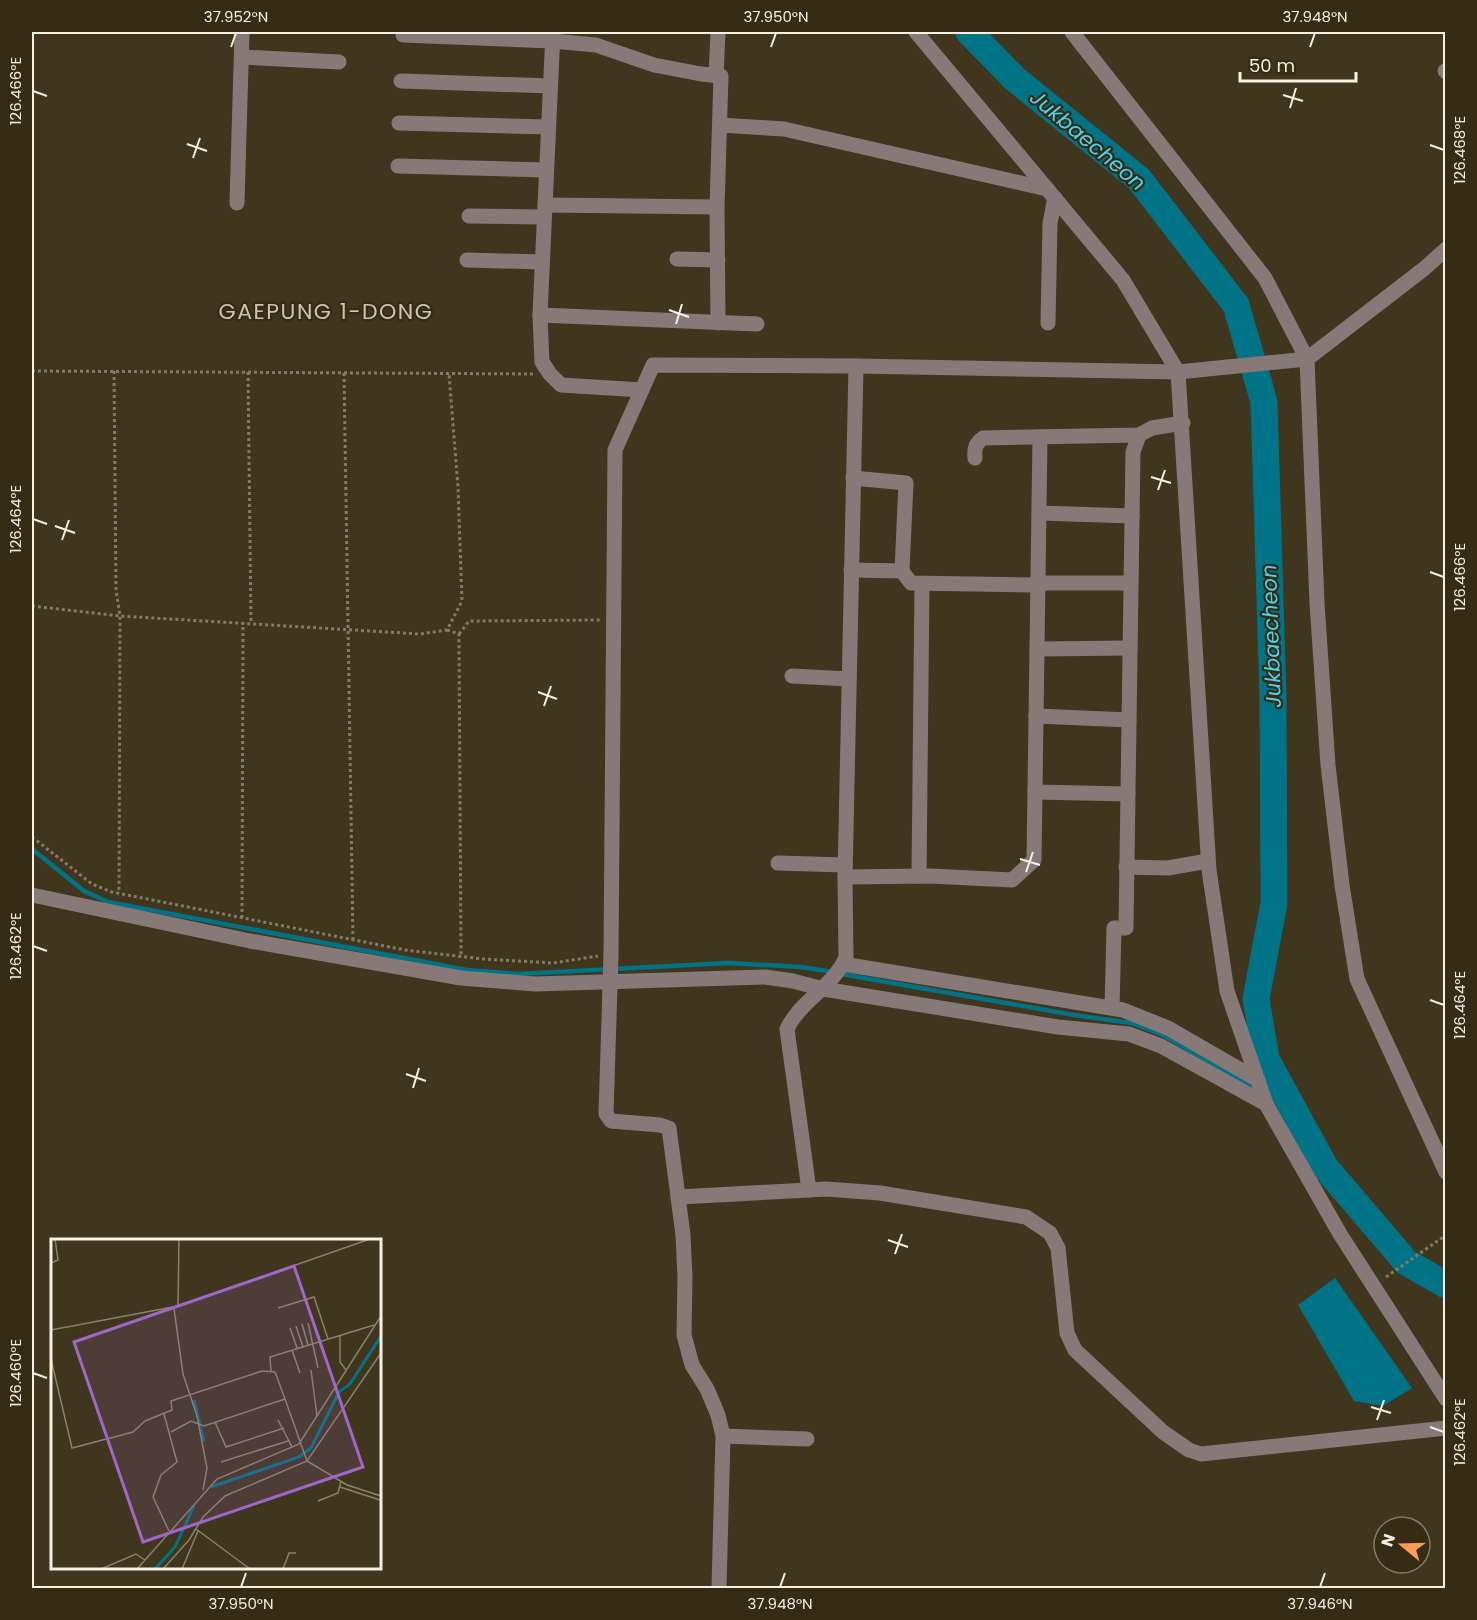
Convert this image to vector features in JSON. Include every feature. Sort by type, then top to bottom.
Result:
[{"type":"street","points":[[237,203],[242,32]]},
{"type":"street","points":[[718,32],[720,125],[717,207],[718,322]]},
{"type":"street","points":[[916,32],[1123,280],[1179,372],[1208,861],[1227,991],[1266,1104],[1340,1234],[1446,1399]]},
{"type":"street","points":[[1072,32],[1265,278],[1308,359],[1317,603],[1328,765],[1342,885],[1357,979],[1446,1172]]},
{"type":"street","points":[[403,35],[552,36],[596,45],[654,65],[718,76]]},
{"type":"street","points":[[552,36],[540,315],[542,362],[549,374],[561,385],[642,390]]},
{"type":"street","points":[[242,57],[339,62]]},
{"type":"street","points":[[401,81],[550,86]]},
{"type":"street","points":[[399,123],[548,127]]},
{"type":"street","points":[[720,125],[784,129],[1051,193]]},
{"type":"street","points":[[398,166],[546,170]]},
{"type":"street","points":[[1048,323],[1051,193]]},
{"type":"street","points":[[469,216],[544,211],[717,207]]},
{"type":"street","points":[[719,1588],[723,1436],[718,1414],[707,1389],[692,1365],[684,1335],[685,1277],[679,1197],[669,1128],[660,1125],[611,1121],[606,1114],[611,958],[615,450],[653,365],[1179,372],[1308,359],[1446,249]]},
{"type":"street","points":[[677,259],[718,260]]},
{"type":"street","points":[[467,260],[542,262]]},
{"type":"street","points":[[540,315],[757,324]]},
{"type":"street","points":[[809,1190],[787,1029],[793,1017],[824,987],[846,957],[845,871],[856,366]]},
{"type":"street","points":[[975,458],[974,449],[983,438],[1139,435],[1152,428],[1183,423]]},
{"type":"street","points":[[1112,1008],[1114,928],[1125,928],[1133,452],[1139,435]]},
{"type":"street","points":[[778,863],[845,871],[1012,880],[1034,860],[1040,437]]},
{"type":"street","points":[[853,478],[906,483],[912,579],[919,876]]},
{"type":"street","points":[[1039,513],[1132,516]]},
{"type":"street","points":[[851,570],[912,579],[1038,585],[1047,583],[1131,583]]},
{"type":"street","points":[[1037,649],[1130,648]]},
{"type":"street","points":[[792,676],[849,679]]},
{"type":"street","points":[[1036,716],[1129,720]]},
{"type":"street","points":[[1035,792],[1128,794]]},
{"type":"street","points":[[1126,867],[1168,868],[1208,861]]},
{"type":"street","points":[[32,895],[250,941],[460,978],[535,984],[765,977],[1058,1027],[1128,1034],[1161,1046],[1266,1104]]},
{"type":"street","points":[[843,964],[1123,1010],[1168,1028],[1258,1080]]},
{"type":"street","points":[[679,1197],[826,1189],[880,1193],[1026,1217],[1050,1233],[1058,1248],[1067,1333],[1075,1350],[1163,1432],[1189,1450],[1201,1454],[1446,1428]]},
{"type":"street","points":[[723,1436],[807,1439]]},
{"type":"path","points":[[32,371],[549,374]]},
{"type":"path","points":[[114,371],[116,590],[120,616],[119,893]]},
{"type":"path","points":[[248,372],[251,624]]},
{"type":"path","points":[[344,373],[353,940]]},
{"type":"path","points":[[447,630],[462,601],[458,487],[449,374]]},
{"type":"path","points":[[32,606],[120,616],[420,634],[447,630],[459,634]]},
{"type":"path","points":[[461,957],[459,634],[469,621],[614,620]]},
{"type":"path","points":[[242,918],[243,623]]},
{"type":"path","points":[[32,837],[92,884],[119,893],[405,950],[461,957],[553,963],[611,958]]},
{"type":"path","points":[[1385,1278],[1446,1235]]},
{"type":"water","points":[[1335,1278],[1412,1388],[1383,1406],[1354,1401],[1298,1305]]},
{"type":"waterway","name":"Jukbaecheon","points":[[969,32],[1015,79],[1139,179],[1236,305],[1264,402],[1273,697],[1274,903],[1256,999],[1266,1059],[1325,1167],[1406,1262],[1446,1285]]},
{"type":"waterway","points":[[32,849],[84,891],[108,902],[467,970],[518,974],[728,963],[801,967],[833,972]]},
{"type":"waterway","points":[[841,974],[1131,1023],[1163,1035],[1255,1089]]},
{"type":"waterway","points":[[1268,1096],[1295,1112]]},
{"type":"district","name":"GAEPUNG 1-DONG","points":[[326,311]]}]
